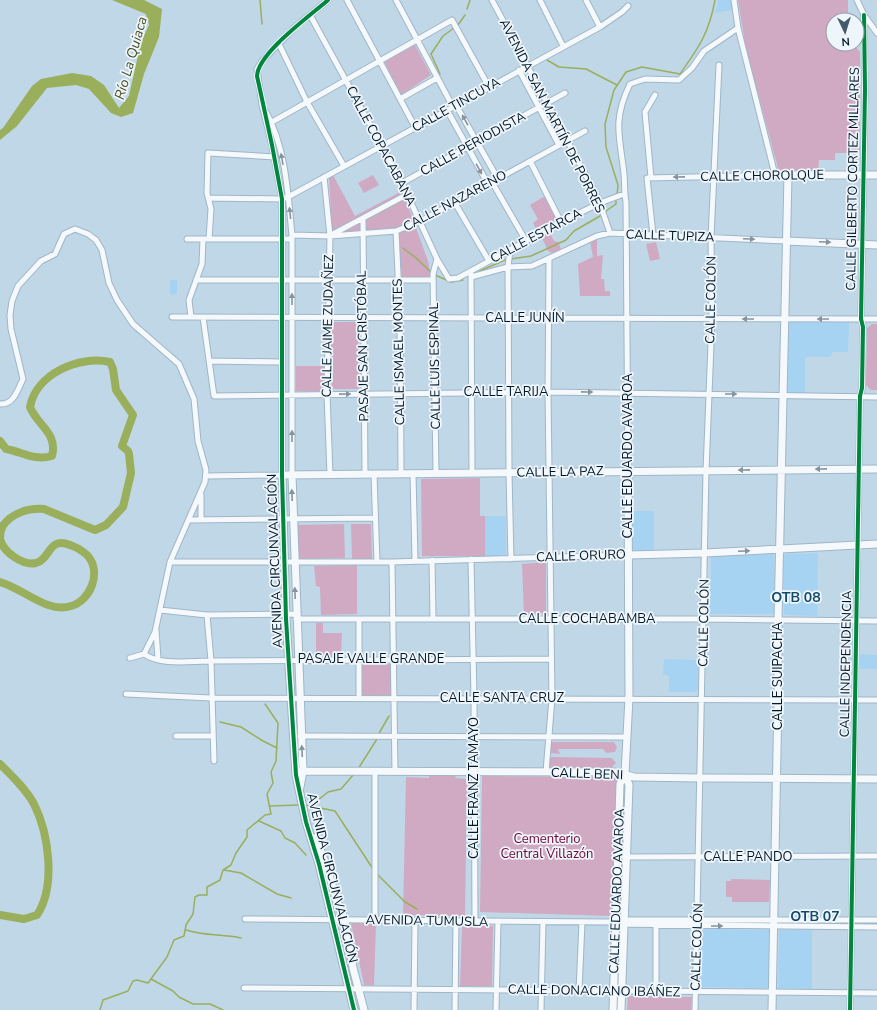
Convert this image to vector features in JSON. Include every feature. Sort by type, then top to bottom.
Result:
[{"type":"street","name":"AVENIDA CIRCUNVALACIÓN","points":[[300,771],[294,736],[290,696],[284,562],[281,395],[282,199],[275,157],[262,105],[257,69],[262,60],[328,0]]},
{"type":"street","points":[[347,0],[415,127]]},
{"type":"street","points":[[396,0],[415,40],[476,142],[492,182]]},
{"type":"street","name":"AVENIDA SAN MARTÍN DE PORRES","points":[[492,0],[600,203],[610,233]]},
{"type":"street","points":[[540,0],[563,46]]},
{"type":"street","points":[[586,0],[600,27]]},
{"type":"street","points":[[734,0],[738,28],[775,175]]},
{"type":"street","points":[[858,0],[863,12]]},
{"type":"street","name":"CALLE TINCUYA","points":[[208,198],[282,199],[288,197],[600,27],[628,6]]},
{"type":"street","name":"CALLE COPACABANA","points":[[310,15],[408,194],[437,259],[449,278]]},
{"type":"street","points":[[865,16],[877,33]]},
{"type":"street","points":[[272,122],[452,20],[489,87]]},
{"type":"street","name":"CALLE EDUARDO AVAROA","points":[[621,1010],[629,786],[625,774],[629,698],[629,555],[626,234],[624,173],[618,134],[619,110],[630,84],[645,79],[679,80],[692,68],[704,51],[738,28]]},
{"type":"street","points":[[279,44],[307,102],[344,166]]},
{"type":"street","name":"CALLE GILBERTO CORTEZ MILLARES","points":[[861,319],[864,52]]},
{"type":"street","name":"CALLE COLÓN","points":[[695,1010],[701,778],[706,471],[712,318],[712,237],[719,65]]},
{"type":"street","name":"AVENIDA SAN MARTÍN DE PORRES","points":[[519,70],[560,145]]},
{"type":"street","points":[[400,99],[437,78]]},
{"type":"street","name":"CALLE PERIODISTA","points":[[402,183],[547,105],[565,93]]},
{"type":"street","points":[[654,236],[645,112],[655,95]]},
{"type":"street","name":"AVENIDA CIRCUNVALACIÓN","points":[[262,105],[272,122],[278,140],[288,197],[292,237],[292,475],[299,696],[302,736],[300,790],[306,822],[319,864],[331,920],[354,1010]]},
{"type":"street","points":[[447,110],[467,147],[492,182],[526,241]]},
{"type":"street","name":"CALLE NAZARENO","points":[[187,239],[281,239],[292,237],[396,231],[421,221],[585,131]]},
{"type":"street","points":[[191,317],[189,300],[196,280],[199,277],[211,209],[208,198],[208,153],[275,157]]},
{"type":"street","points":[[530,161],[561,222]]},
{"type":"street","name":"CALLE CHOROLQUE","points":[[649,178],[775,175],[877,175]]},
{"type":"street","name":"CALLE SUIPACHA","points":[[772,1010],[777,779],[778,620],[788,175]]},
{"type":"street","name":"CALLE JAIME ZUDAÑEZ","points":[[324,177],[330,236],[327,394],[330,474]]},
{"type":"street","points":[[330,236],[408,194]]},
{"type":"street","name":"CALLE ESTARCA","points":[[449,278],[458,278],[561,222],[600,203],[624,194]]},
{"type":"street","points":[[455,202],[489,260]]},
{"type":"street","name":"PASAJE SAN CRISTÓBAL","points":[[363,219],[365,474]]},
{"type":"street","points":[[0,404],[5,404],[10,401],[23,379],[11,329],[10,314],[18,286],[41,261],[55,254],[64,234],[75,229],[88,234],[96,240],[102,250],[109,283],[117,300],[133,324],[179,364],[194,399],[198,441],[206,476],[189,520],[170,562],[156,628],[150,643],[144,654],[130,658]]},
{"type":"street","name":"CALLE ISMAEL MONTES","points":[[396,231],[400,317],[401,474]]},
{"type":"street","name":"CALLE TUPIZA","points":[[471,277],[508,267],[532,266],[597,236],[610,233],[877,245]]},
{"type":"street","points":[[510,250],[508,267],[508,473],[511,559]]},
{"type":"street","name":"CALLE LUIS ESPINAL","points":[[436,473],[433,274],[437,259]]},
{"type":"street","points":[[546,772],[552,698],[548,392],[549,259]]},
{"type":"street","points":[[471,271],[472,473]]},
{"type":"street","points":[[196,280],[433,280]]},
{"type":"street","name":"CALLE JUNÍN","points":[[172,317],[877,319]]},
{"type":"street","name":"CALLE TARIJA","points":[[203,317],[214,396],[548,392],[877,397]]},
{"type":"street","name":"CALLE INDEPENDENCIA","points":[[850,1010],[854,856],[854,700],[857,620],[860,396],[862,388],[863,328],[861,319]]},
{"type":"street","points":[[209,361],[281,362]]},
{"type":"street","name":"CALLE LA PAZ","points":[[282,475],[877,469]]},
{"type":"street","points":[[374,474],[377,562]]},
{"type":"street","points":[[414,474],[415,560]]},
{"type":"street","points":[[206,476],[282,475]]},
{"type":"street","points":[[201,490],[201,520]]},
{"type":"street","points":[[189,520],[375,518]]},
{"type":"street","name":"CALLE ORURO","points":[[170,562],[392,562],[415,560],[511,559],[780,550],[877,544]]},
{"type":"street","name":"CALLE FRANZ TAMAYO","points":[[471,559],[474,659],[473,773],[475,921]]},
{"type":"street","points":[[432,560],[433,619]]},
{"type":"street","points":[[392,562],[396,736],[395,772]]},
{"type":"street","name":"CALLE COCHABAMBA","points":[[160,610],[207,614],[286,614],[296,616],[359,619],[550,620],[704,618],[877,620]]},
{"type":"street","points":[[207,614],[211,661],[212,736],[214,761]]},
{"type":"street","points":[[359,619],[359,697]]},
{"type":"street","points":[[156,628],[158,659]]},
{"type":"street","name":"PASAJE VALLE GRANDE","points":[[144,654],[158,659],[211,661],[551,659]]},
{"type":"street","name":"CALLE SANTA CRUZ","points":[[126,694],[211,698],[299,696],[877,700]]},
{"type":"street","points":[[176,736],[212,736]]},
{"type":"street","points":[[294,736],[627,737]]},
{"type":"street","name":"CALLE BENI","points":[[300,771],[473,773],[615,772],[634,777],[877,779]]},
{"type":"street","points":[[375,772],[375,920]]},
{"type":"street","name":"CALLE EDUARDO AVAROA","points":[[613,1010],[617,923],[620,784],[625,774]]},
{"type":"street","name":"AVENIDA CIRCUNVALACIÓN","points":[[304,808],[324,860],[337,902],[345,920],[353,968],[364,1010]]},
{"type":"street","name":"CALLE PANDO","points":[[619,856],[877,856]]},
{"type":"street","name":"AVENIDA TUMUSLA","points":[[245,919],[617,923],[773,923],[877,920]]},
{"type":"street","points":[[414,1010],[415,921]]},
{"type":"street","points":[[455,1010],[456,921]]},
{"type":"street","points":[[496,1010],[498,921]]},
{"type":"street","points":[[540,1010],[543,922]]},
{"type":"street","points":[[579,991],[582,922]]},
{"type":"street","points":[[656,923],[656,992]]},
{"type":"street","name":"AVENIDA TUMUSLA","points":[[773,923],[877,927]]},
{"type":"street","name":"CALLE DONACIANO IBÁÑEZ","points":[[244,988],[877,993]]},
{"type":"shaded area","name":"Río La Quiaca","points":[[112,0],[144,0],[162,9],[159,37],[144,74],[133,113],[121,117],[111,113],[89,89],[76,85],[47,88],[17,126],[0,140],[0,130],[3,128],[32,86],[41,79],[72,73],[91,76],[104,85],[119,108],[129,96],[141,42],[149,25],[146,14]]},
{"type":"shaded area","points":[[718,0],[731,0],[733,10],[715,13]]},
{"type":"shaded area","points":[[170,280],[177,280],[177,294],[170,295]]},
{"type":"shaded area","points":[[789,322],[849,322],[848,352],[833,352],[830,357],[805,357],[805,393],[787,393]]},
{"type":"shaded area","points":[[633,511],[654,511],[654,550],[635,551],[633,549]]},
{"type":"shaded area","points":[[485,516],[506,516],[505,556],[485,556]]},
{"type":"shaded area","points":[[818,553],[817,616],[784,614],[785,554]]},
{"type":"shaded area","points":[[774,554],[774,614],[710,614],[711,556]]},
{"type":"shaded area","points":[[860,654],[877,655],[877,669],[859,669]]},
{"type":"shaded area","points":[[664,659],[698,660],[698,690],[695,692],[669,692],[669,676],[663,675]]},
{"type":"shaded area","points":[[702,929],[770,930],[769,988],[701,987]]},
{"type":"shaded area","points":[[779,930],[812,930],[812,989],[778,988]]},
{"type":"green space","points":[[738,0],[848,0],[848,12],[825,12],[825,52],[860,52],[860,153],[835,153],[835,160],[819,160],[818,171],[779,172],[746,49]]},
{"type":"green space","points":[[415,45],[431,75],[401,95],[384,61]]},
{"type":"green space","points":[[333,175],[355,216],[402,191],[414,221],[397,228],[339,233],[332,231],[329,177]]},
{"type":"green space","points":[[373,175],[379,185],[364,193],[358,183]]},
{"type":"green space","points":[[545,196],[557,217],[556,220],[537,231],[533,223],[538,219],[530,205]]},
{"type":"green space","points":[[415,225],[428,261],[431,277],[402,278],[398,233]]},
{"type":"green space","points":[[549,231],[554,241],[558,242],[561,249],[552,253],[548,251],[541,236]]},
{"type":"green space","points":[[597,240],[597,256],[603,255],[601,279],[604,279],[605,291],[610,291],[610,296],[580,296],[578,264],[593,257],[590,242]]},
{"type":"green space","points":[[656,242],[660,259],[650,261],[646,244]]},
{"type":"green space","points":[[331,322],[358,322],[359,389],[332,389]]},
{"type":"green space","points":[[872,324],[877,324],[877,390],[871,390],[866,385],[867,328]]},
{"type":"green space","points":[[296,366],[325,366],[324,392],[296,391]]},
{"type":"green space","points":[[480,478],[480,516],[485,516],[485,556],[422,556],[421,479]]},
{"type":"green space","points":[[344,524],[345,558],[299,559],[298,525]]},
{"type":"green space","points":[[351,524],[371,524],[372,559],[352,560]]},
{"type":"green space","points":[[546,562],[546,613],[524,615],[522,564]]},
{"type":"green space","points":[[357,565],[357,614],[321,615],[320,587],[316,586],[314,566]]},
{"type":"green space","points":[[316,623],[323,623],[323,633],[342,633],[341,657],[316,657]]},
{"type":"green space","points":[[362,664],[392,664],[392,695],[362,695]]},
{"type":"green space","points":[[550,742],[614,742],[617,747],[615,752],[606,753],[603,749],[558,749],[560,754],[550,753]]},
{"type":"green space","points":[[552,757],[612,758],[616,763],[611,768],[553,768],[549,766],[549,759]]},
{"type":"green space","points":[[429,776],[455,776],[456,778],[467,779],[465,916],[403,915],[406,777],[429,778]]},
{"type":"green space","name":"Cementerio Central Villazón","points":[[482,776],[617,777],[611,916],[480,912]]},
{"type":"green space","points":[[731,879],[770,880],[769,902],[732,902],[732,897],[726,897],[726,881],[731,881]]},
{"type":"green space","points":[[351,923],[376,924],[374,985],[364,985]]},
{"type":"green space","points":[[462,925],[493,926],[492,986],[460,986]]},
{"type":"green space","points":[[628,996],[692,997],[691,1010],[627,1010]]},
{"type":"waterway","points":[[260,0],[262,24]]},
{"type":"waterway","points":[[467,9],[470,0]]},
{"type":"waterway","points":[[617,195],[618,185],[606,147],[605,124],[614,90],[626,72],[642,67],[680,74],[693,56],[706,31],[713,12],[715,0]]},
{"type":"waterway","points":[[458,25],[465,15]]},
{"type":"waterway","points":[[440,74],[431,54],[443,36],[454,28]]},
{"type":"waterway","points":[[547,60],[559,67],[586,69],[617,85]]},
{"type":"waterway","points":[[606,211],[616,204],[616,201]]},
{"type":"waterway","points":[[511,259],[531,256],[566,240],[574,231],[600,216]]},
{"type":"waterway","points":[[403,248],[432,273]]},
{"type":"waterway","points":[[480,271],[507,259]]},
{"type":"waterway","points":[[435,275],[451,282],[463,280]]},
{"type":"waterway","name":"Río La Quiaca","points":[[0,441],[6,449],[34,457],[52,456],[53,448],[50,435],[37,419],[30,407],[34,395],[50,376],[73,364],[85,361],[110,362],[113,369],[116,390],[133,415],[122,446],[128,451],[131,473],[123,507],[106,525],[95,530],[44,509],[32,509],[20,512],[10,518],[2,527],[0,534],[0,539],[5,549],[14,557],[25,562],[36,563],[41,561],[50,549],[58,543],[72,546],[86,554],[92,563],[94,578],[92,586],[84,598],[78,603],[62,608],[44,604],[17,589],[0,582]]},
{"type":"waterway","points":[[100,1010],[103,1000],[128,991],[133,981],[137,980],[148,983],[167,957],[174,940],[184,936],[186,925],[193,914],[195,897],[199,895],[207,895],[207,887],[220,880],[223,870],[231,865],[236,853],[247,837],[247,830],[265,815],[271,814],[267,794],[273,783],[271,772],[276,761],[278,723],[265,704]]},
{"type":"waterway","points":[[378,735],[389,716]]},
{"type":"waterway","points":[[220,722],[241,727],[277,748]]},
{"type":"waterway","points":[[358,769],[377,739]]},
{"type":"waterway","name":"Río La Quiaca","points":[[0,764],[31,798],[43,830],[47,845],[48,860],[47,890],[37,915],[24,919],[0,915]]},
{"type":"waterway","points":[[312,805],[328,792],[341,789],[354,774]]},
{"type":"waterway","points":[[269,806],[300,805]]},
{"type":"waterway","points":[[306,805],[335,811],[373,869]]},
{"type":"waterway","points":[[259,821],[281,831],[285,838],[295,843],[306,855]]},
{"type":"waterway","points":[[224,870],[241,873],[277,894],[291,898]]},
{"type":"waterway","points":[[376,873],[405,902],[417,909]]},
{"type":"waterway","points":[[186,930],[241,938]]},
{"type":"waterway","points":[[151,979],[193,1004],[210,1004],[223,1010]]},
{"type":"cycle path","points":[[328,0],[275,46],[266,57],[257,76],[282,199],[282,475],[286,619],[296,775],[306,822],[319,864],[354,1010]]},
{"type":"cycle path","points":[[850,1010],[860,396],[862,388],[863,327],[861,319],[864,52]]},
{"type":"district","name":"OTB 08","points":[[796,597]]},
{"type":"district","name":"OTB 07","points":[[815,916]]}]
